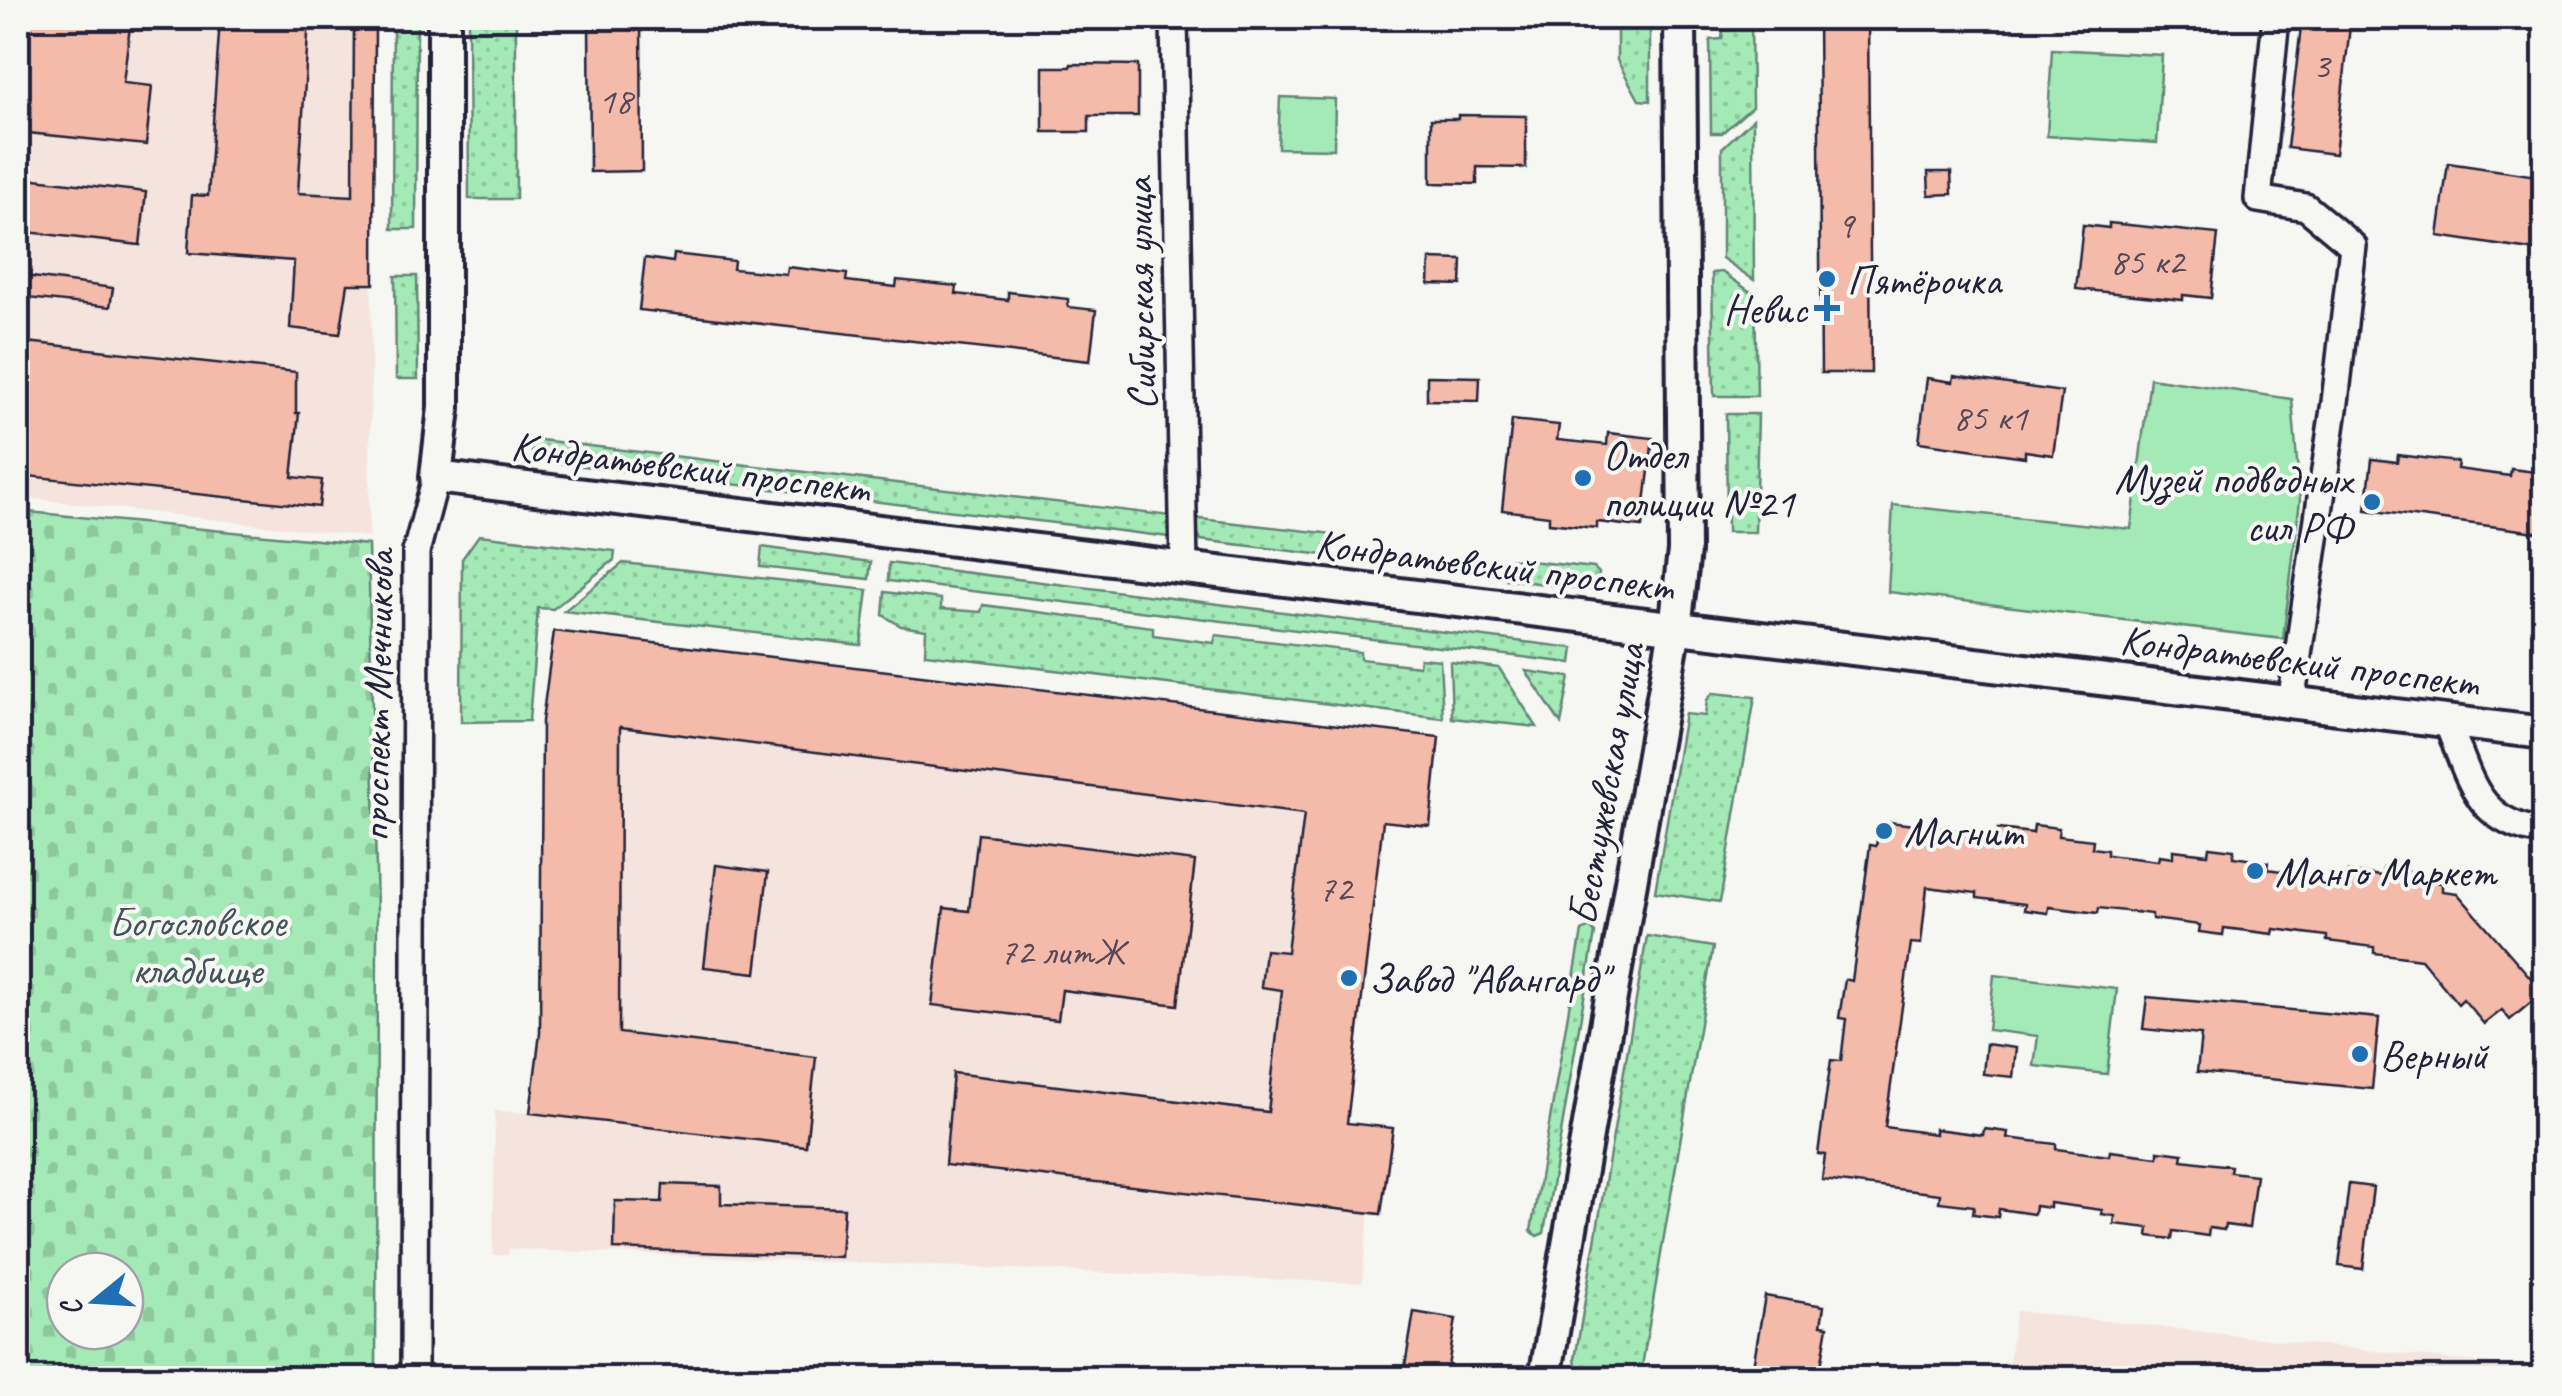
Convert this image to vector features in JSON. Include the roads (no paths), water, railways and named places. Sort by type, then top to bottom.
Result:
[{"type":"street","name":"проспект Мечникова","points":[[414,1378],[416,552],[436,477],[444,408],[444,18]]},
{"type":"street","name":"Сибирская улица","points":[[1174,18],[1184,569]]},
{"type":"street","name":"Бестужевская улица","points":[[1545,1378],[1675,628],[1684,551],[1680,18]]},
{"type":"street","points":[[2276,18],[2258,199],[2306,206],[2353,246],[2335,402],[2291,703]]},
{"type":"street","name":"Кондратьевский проспект","points":[[436,477],[2544,733]]},
{"type":"street","points":[[2447,722],[2492,814],[2517,828],[2544,832]]},
{"type":"place","name":"Пятёрочка","points":[[1827,279]]},
{"type":"place","name":"Невис","points":[[1827,308]]},
{"type":"place","name":"Отдел полиции №21","points":[[1583,478]]},
{"type":"place","name":"Музей подводных сил РФ","points":[[2372,502]]},
{"type":"place","name":"Магнит","points":[[1884,831]]},
{"type":"place","name":"Манго Маркет","points":[[2255,871]]},
{"type":"place","name":"Завод \"Авангард\"","points":[[1349,978]]},
{"type":"place","name":"Верный","points":[[2360,1054]]},
{"type":"park label","name":"Богословское кладбище","points":[[197,945]]}]
